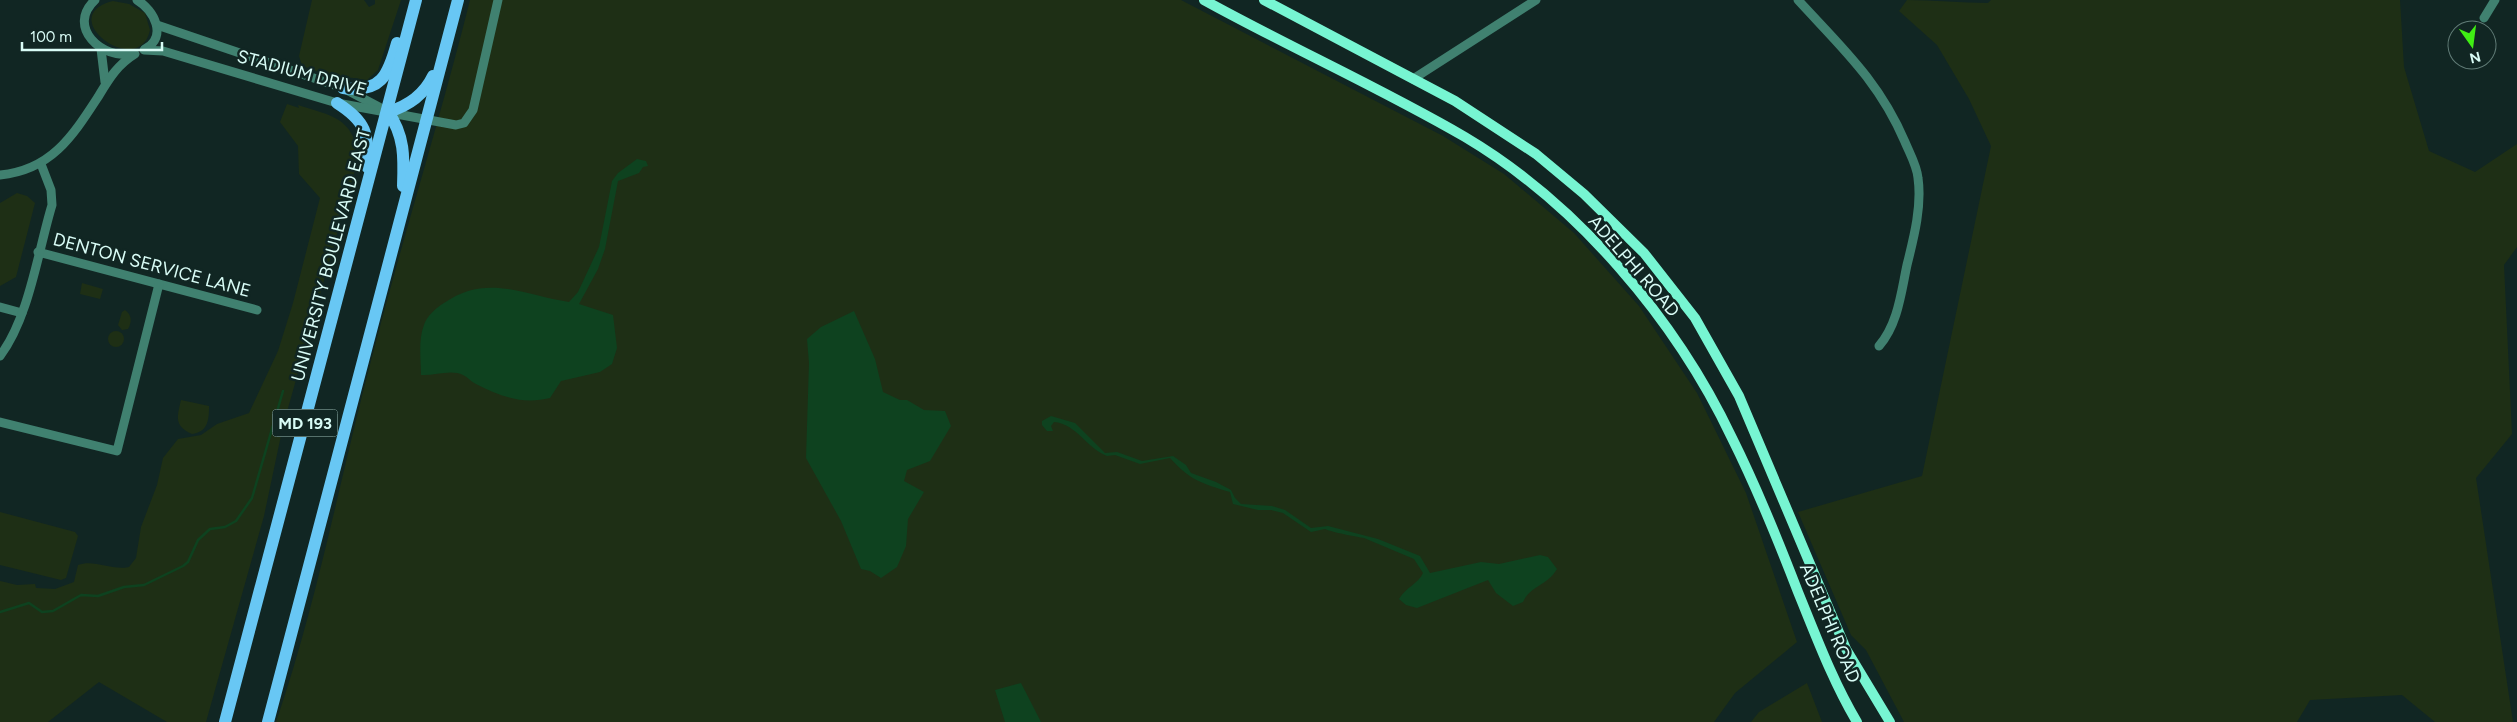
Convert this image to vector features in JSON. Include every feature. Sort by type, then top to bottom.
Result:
[{"type":"main road","points":[[343,88],[367,88],[377,83],[390,70],[409,0]]},
{"type":"main road","name":"UNIVERSITY BOULEVARD EAST","points":[[225,722],[364,196],[388,112],[416,0]]},
{"type":"main road","name":"MD 193","points":[[268,722],[401,216],[424,120],[458,0]]},
{"type":"main road","name":"ADELPHI ROAD","points":[[1204,0],[1466,138],[1540,191],[1609,256],[1668,328],[1719,412],[1770,522],[1816,639],[1857,722]]},
{"type":"main road","name":"ADELPHI ROAD","points":[[1264,0],[1455,101],[1536,154],[1553,167],[1644,253],[1695,318],[1716,352],[1751,420],[1846,648],[1890,722]]},
{"type":"main road","points":[[401,216],[404,151],[401,136],[388,112],[419,96],[432,78],[442,54]]},
{"type":"main road","points":[[337,103],[358,118],[366,132],[368,147],[364,196]]},
{"type":"street","points":[[0,175],[20,172],[41,164],[58,151],[69,138],[114,71],[154,42],[157,25],[151,11],[137,0]]},
{"type":"street","points":[[388,112],[456,126],[464,123],[470,117],[498,0]]},
{"type":"street","points":[[1413,79],[1536,0]]},
{"type":"street","points":[[1798,0],[1851,56],[1881,94],[1894,117],[1918,178],[1917,216],[1906,274],[1894,322],[1889,334],[1879,346]]},
{"type":"street","points":[[2484,18],[2495,0]]},
{"type":"street","points":[[93,1],[85,18],[86,30],[90,39],[100,49],[106,82]]},
{"type":"street","name":"STADIUM DRIVE","points":[[157,25],[343,88],[388,112]]},
{"type":"street","name":"STADIUM DRIVE","points":[[100,49],[118,55],[163,51],[337,103],[388,112]]},
{"type":"street","points":[[0,356],[10,343],[22,312],[52,198],[41,164]]},
{"type":"street","name":"DENTON SERVICE LANE","points":[[38,252],[257,310]]},
{"type":"street","points":[[0,422],[117,452],[159,284]]},
{"type":"street","points":[[0,307],[22,312]]},
{"type":"shaded area","points":[[312,0],[364,0],[369,7],[375,4],[375,0],[401,0],[378,70],[367,80],[325,74],[302,66],[299,56]]},
{"type":"shaded area","points":[[470,0],[1181,0],[1443,136],[1504,174],[1574,233],[1639,306],[1697,393],[1746,493],[1797,642],[1735,693],[1714,722],[276,722],[304,632],[372,357]]},
{"type":"shaded area","points":[[1907,0],[1988,3],[1991,0],[2400,0],[2404,67],[2429,151],[2475,172],[2517,144],[2517,247],[2504,265],[2512,434],[2476,478],[2513,722],[2435,722],[2402,695],[2310,700],[2297,722],[1904,722],[1866,650],[1851,635],[1798,512],[1922,476],[1991,146],[1969,99],[1937,45],[1899,11]]},
{"type":"shaded area","points":[[113,1],[129,4],[145,13],[150,30],[143,44],[131,49],[117,47],[105,40],[95,30],[92,19],[97,9]]},
{"type":"shaded area","points":[[287,104],[299,108],[298,105],[321,112],[339,120],[351,133],[359,156],[283,426],[264,516],[206,722],[167,722],[99,682],[48,722],[0,722],[0,581],[17,585],[35,584],[36,588],[55,589],[74,582],[78,565],[91,563],[116,568],[129,567],[136,558],[141,527],[157,485],[163,458],[178,439],[201,435],[217,424],[249,413],[278,351],[293,303],[320,198],[299,174],[298,146],[280,122]]},
{"type":"shaded area","points":[[637,159],[646,161],[648,166],[643,167],[639,173],[618,181],[605,249],[598,269],[579,304],[613,315],[617,348],[612,364],[600,372],[561,381],[550,398],[540,400],[521,400],[503,396],[474,383],[458,373],[421,375],[420,343],[425,322],[438,307],[460,294],[475,289],[505,289],[569,302],[578,292],[599,247],[612,181],[618,173]]},
{"type":"shaded area","points":[[17,193],[27,196],[35,203],[16,277],[0,286],[0,203]]},
{"type":"shaded area","points":[[82,283],[103,289],[100,299],[80,294]]},
{"type":"shaded area","points":[[125,310],[129,314],[131,321],[128,329],[122,330],[118,325],[122,312]]},
{"type":"shaded area","points":[[854,311],[875,359],[883,392],[900,400],[907,400],[924,410],[945,411],[951,426],[930,461],[907,470],[904,481],[924,492],[908,519],[906,546],[897,567],[881,578],[870,571],[861,569],[841,521],[806,458],[809,363],[807,339],[821,327]]},
{"type":"shaded area","points":[[116,331],[122,333],[124,339],[122,345],[116,347],[110,345],[108,339],[110,333]]},
{"type":"shaded area","points":[[181,400],[209,406],[208,420],[201,431],[192,434],[182,428],[178,420]]},
{"type":"shaded area","points":[[1051,416],[1075,423],[1105,453],[1117,452],[1142,461],[1173,456],[1186,465],[1191,473],[1231,490],[1241,504],[1272,506],[1285,510],[1311,528],[1328,526],[1378,539],[1420,556],[1430,573],[1481,562],[1499,564],[1540,555],[1548,557],[1557,569],[1553,575],[1530,592],[1523,602],[1513,606],[1496,593],[1488,580],[1417,608],[1406,605],[1399,599],[1423,573],[1414,559],[1364,538],[1325,529],[1311,532],[1283,513],[1233,504],[1230,492],[1197,480],[1184,472],[1170,458],[1140,464],[1115,455],[1107,456],[1093,448],[1069,427],[1062,424],[1054,422],[1051,426],[1053,431],[1047,431],[1042,425],[1042,421]]},
{"type":"shaded area","points":[[0,512],[75,532],[78,536],[66,578],[61,580],[0,565]]},
{"type":"shaded area","points":[[1021,683],[1041,722],[1005,722],[995,690]]},
{"type":"shaded area","points":[[1807,683],[1822,722],[1751,722],[1759,712]]},
{"type":"waterway","points":[[0,612],[29,603],[42,612],[53,611],[81,595],[98,596],[124,587],[144,585],[183,566],[188,562],[198,540],[210,529],[225,527],[236,521],[252,498],[283,391]]}]
